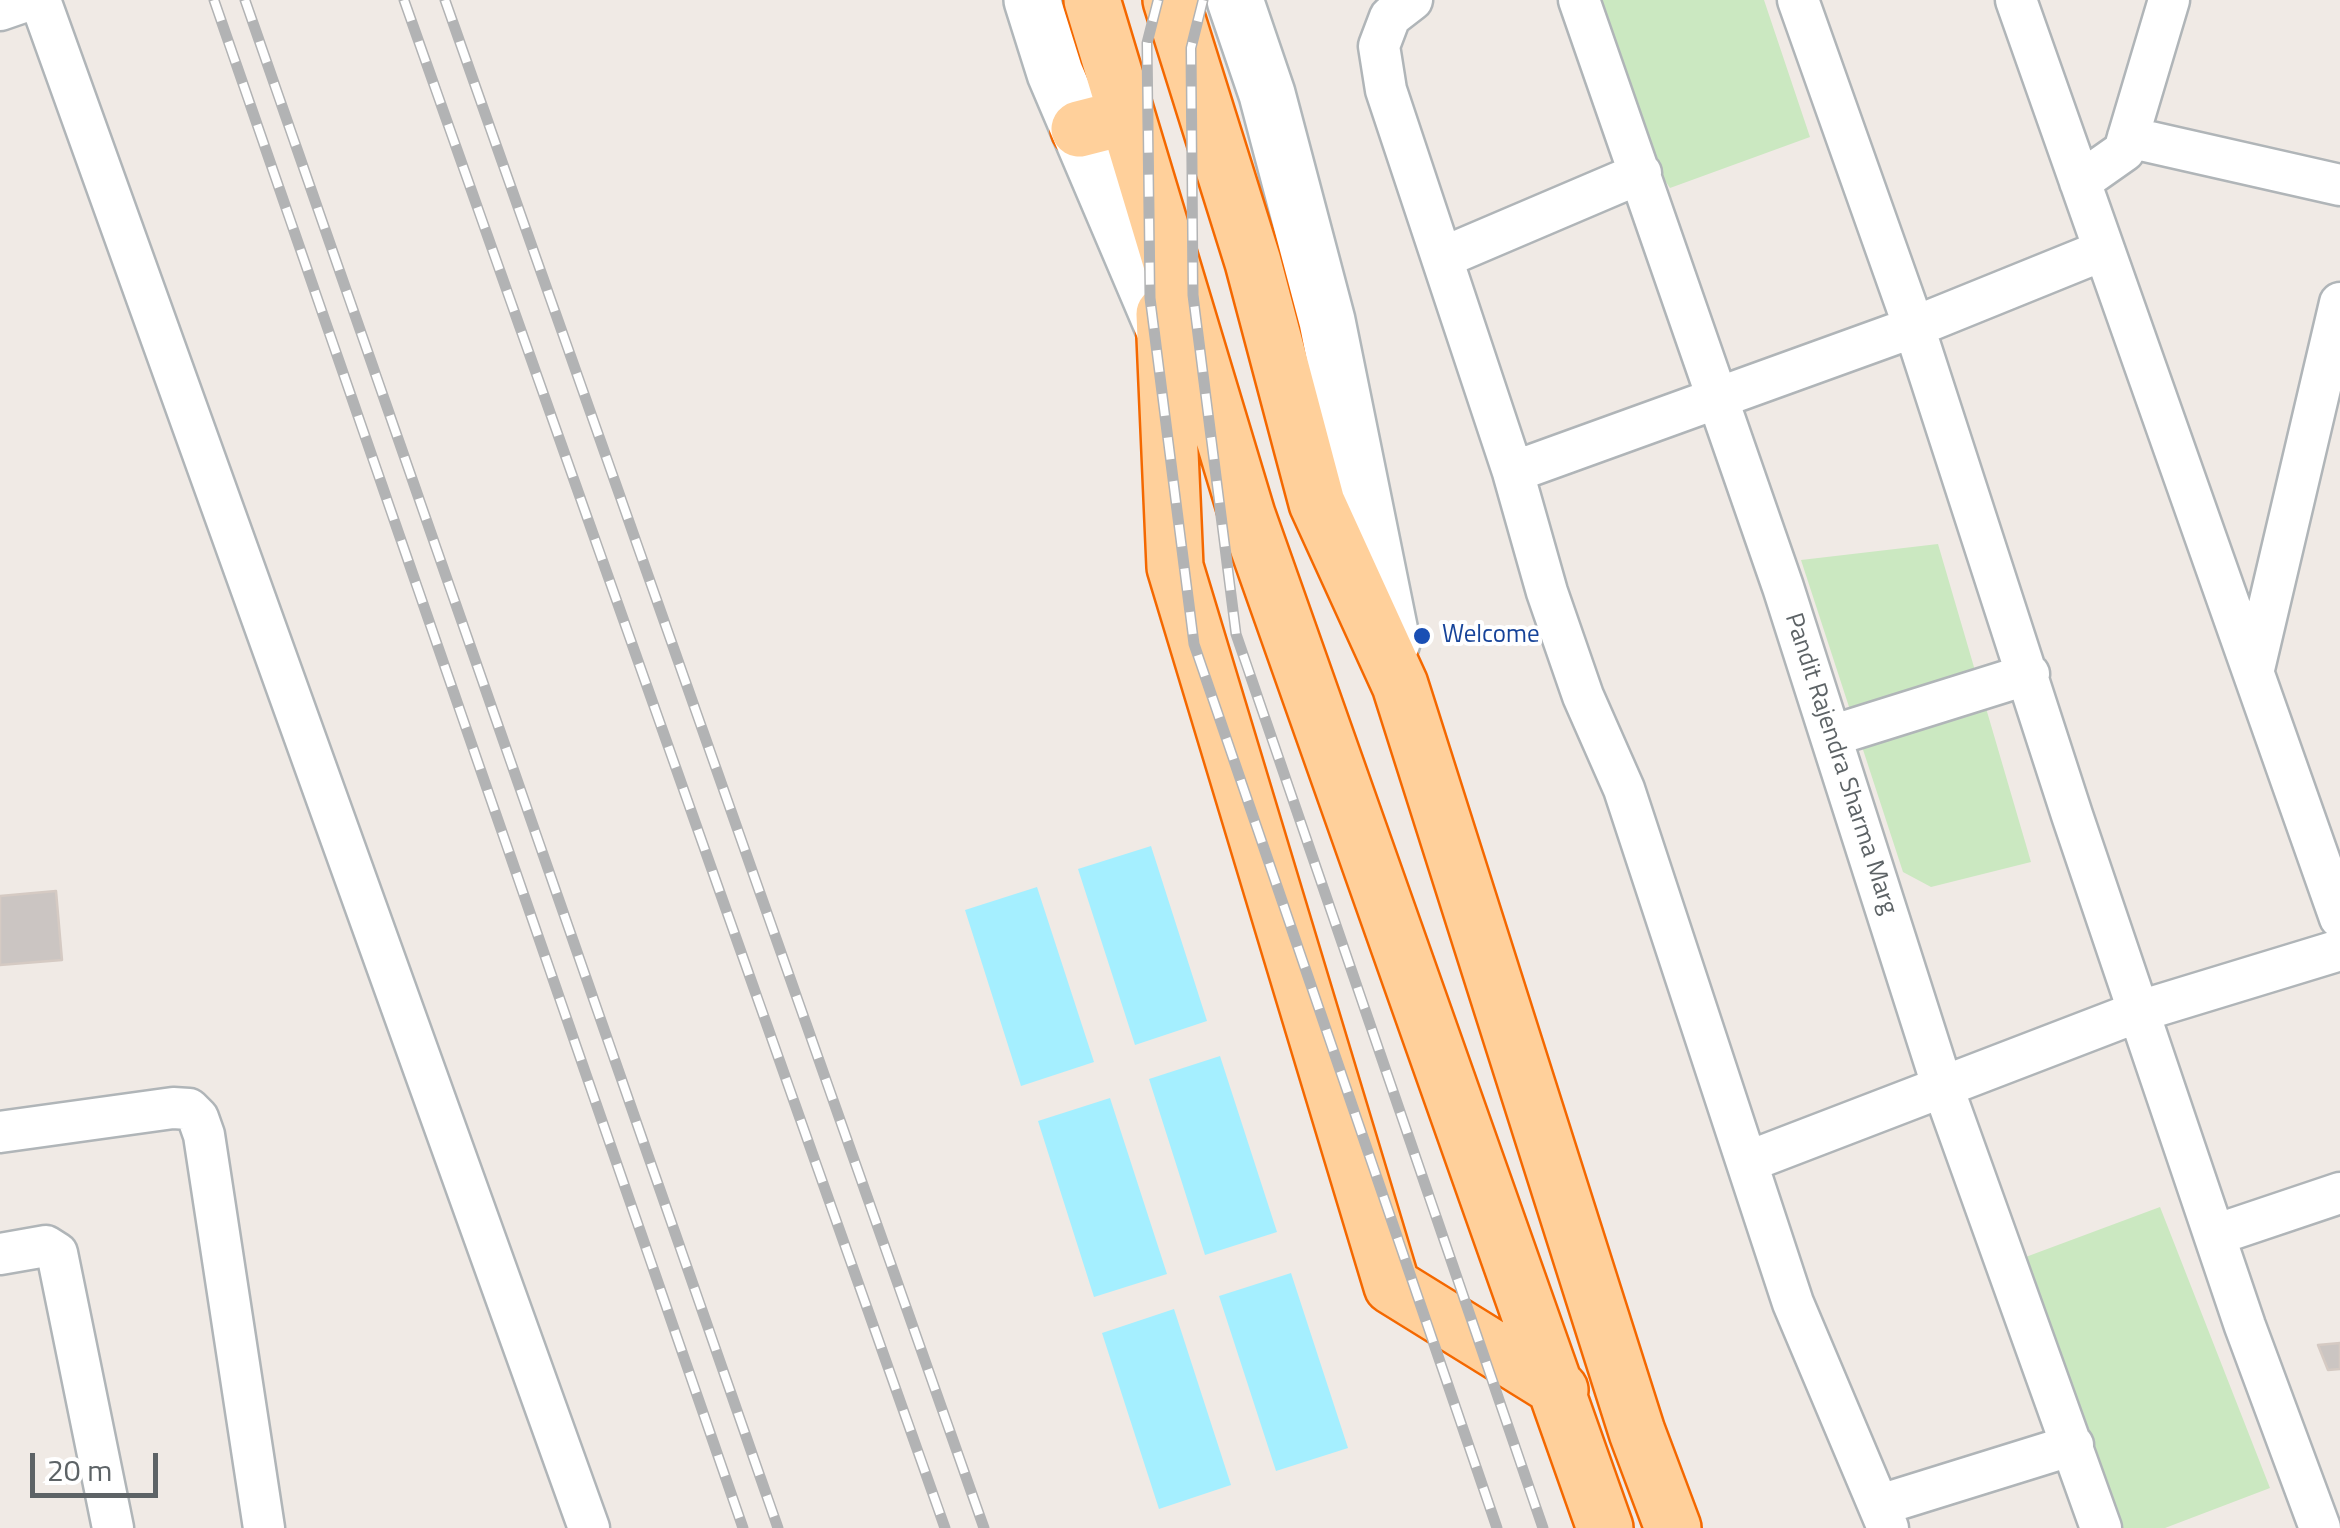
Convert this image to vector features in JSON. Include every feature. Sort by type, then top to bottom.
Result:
[{"type":"highway","points":[[1171,0],[1253,262],[1317,503],[1400,685],[1637,1432],[1673,1528]]},
{"type":"highway","points":[[1092,2],[1102,123],[1161,240],[1247,516],[1560,1390],[1605,1528]]},
{"type":"highway","points":[[1161,240],[1175,567],[1392,1286],[1560,1390]]},
{"type":"main road","points":[[1032,0],[1102,123],[1164,334],[1247,516]]},
{"type":"main road","points":[[1235,0],[1267,94],[1327,321],[1400,685]]},
{"type":"street","points":[[0,10],[30,0]]},
{"type":"street","points":[[40,0],[589,1528]]},
{"type":"street","points":[[1412,0],[1390,17],[1379,46],[1386,90],[1513,472],[1547,592],[1583,696],[1630,807],[1793,1303],[1884,1516],[2073,1445]]},
{"type":"street","name":"Pandit Rajendra Sharma Marg","points":[[1580,0],[1830,736],[1942,1085],[2101,1528]]},
{"type":"street","points":[[1798,0],[1914,327],[2072,815],[2215,1235],[2320,1528]]},
{"type":"street","points":[[2016,0],[2340,918]]},
{"type":"street","points":[[2080,182],[2124,152],[2169,0]]},
{"type":"street","points":[[2128,137],[2340,185]]},
{"type":"street","points":[[1444,257],[1641,173]]},
{"type":"street","points":[[1513,472],[1717,401],[2104,250]]},
{"type":"street","points":[[2254,669],[2340,303]]},
{"type":"street","points":[[1830,736],[2029,674]]},
{"type":"street","points":[[1747,1162],[2140,1011],[2340,950]]},
{"type":"street","points":[[0,1132],[173,1108],[188,1110],[198,1118],[204,1135],[264,1528]]},
{"type":"street","points":[[2215,1235],[2340,1193]]},
{"type":"street","points":[[0,1254],[46,1246],[57,1253],[113,1528]]},
{"type":"green space","points":[[1600,0],[1764,0],[1810,137],[1670,188],[1659,172]]},
{"type":"green space","points":[[1938,544],[2031,862],[1931,887],[1903,872],[1801,560]]},
{"type":"green space","points":[[2160,1207],[2270,1488],[2165,1528],[2120,1528],[2023,1258]]},
{"type":"water","points":[[1151,846],[1207,1021],[1135,1045],[1078,869]]},
{"type":"water","points":[[1037,887],[1094,1062],[1021,1086],[965,910]]},
{"type":"water","points":[[1220,1056],[1277,1232],[1205,1255],[1149,1079]]},
{"type":"water","points":[[1110,1098],[1167,1274],[1094,1297],[1038,1121]]},
{"type":"water","points":[[1291,1273],[1348,1448],[1276,1471],[1219,1296]]},
{"type":"water","points":[[1174,1309],[1231,1485],[1159,1509],[1102,1333]]},
{"type":"building","points":[[56,891],[62,960],[0,965],[0,896]]},
{"type":"building","points":[[2340,1343],[2340,1369],[2328,1370],[2318,1345]]},
{"type":"railway","points":[[214,0],[743,1528]]},
{"type":"railway","points":[[245,0],[778,1528]]},
{"type":"railway","points":[[404,0],[945,1528]]},
{"type":"railway","points":[[445,0],[984,1528]]},
{"type":"railway","points":[[1158,0],[1147,43],[1150,298],[1194,644],[1497,1528]]},
{"type":"railway","points":[[1203,0],[1191,48],[1193,295],[1236,634],[1543,1528]]},
{"type":"place","name":"Welcome","points":[[1422,636]]}]
